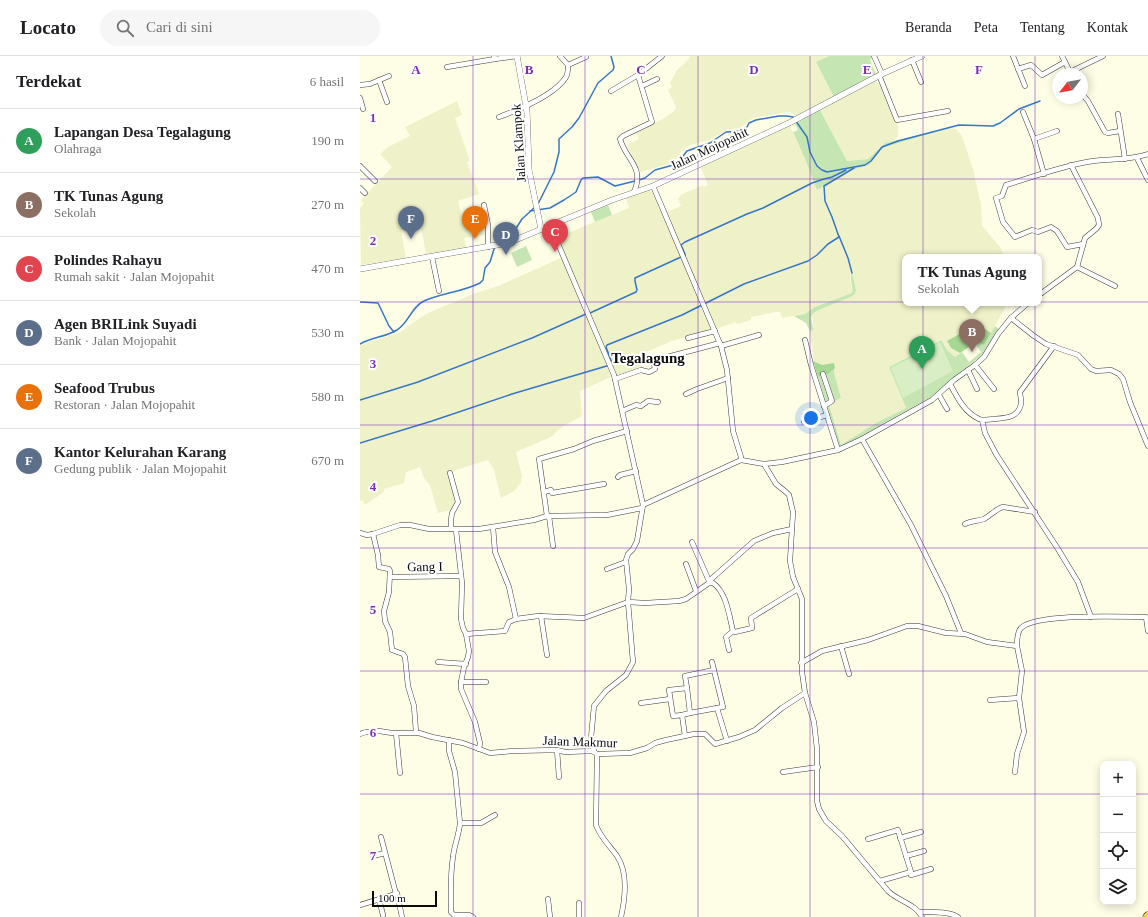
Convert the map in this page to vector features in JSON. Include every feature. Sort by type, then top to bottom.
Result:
[{"type":"street","points":[[447,67],[495,58],[517,56]]},
{"type":"street","name":"Jalan Klampok","points":[[517,56],[527,105],[529,170],[534,203],[541,229]]},
{"type":"street","points":[[560,56],[568,65]]},
{"type":"street","points":[[611,90],[638,74],[662,56]]},
{"type":"street","points":[[874,56],[897,120],[948,111]]},
{"type":"street","name":"Jalan Mojopahit","points":[[490,247],[508,243],[550,225],[653,186],[791,122],[911,59],[922,56]]},
{"type":"street","points":[[1013,56],[1025,86]]},
{"type":"street","points":[[1062,56],[1068,68]]},
{"type":"street","points":[[1080,68],[1103,56]]},
{"type":"street","points":[[568,65],[586,57]]},
{"type":"street","points":[[911,59],[922,82]]},
{"type":"street","points":[[1018,69],[1031,65],[1042,75],[1065,62]]},
{"type":"street","points":[[499,117],[518,110],[543,97],[566,77],[568,65]]},
{"type":"street","points":[[634,192],[638,181],[620,139],[623,136],[652,122],[638,74]]},
{"type":"street","points":[[360,85],[370,84],[389,76]]},
{"type":"street","points":[[379,80],[387,102]]},
{"type":"street","points":[[642,86],[657,80]]},
{"type":"street","points":[[360,98],[363,109]]},
{"type":"street","points":[[1088,101],[1105,132],[1120,131]]},
{"type":"street","points":[[1023,112],[1034,139],[1044,174]]},
{"type":"street","points":[[1118,114],[1125,159]]},
{"type":"street","points":[[1034,139],[1057,131]]},
{"type":"street","points":[[1082,244],[1067,247],[1057,231],[1051,227],[1038,232],[1032,230],[1015,237],[1003,222],[995,200],[1003,194],[1005,187],[1071,165],[1087,162],[1138,158],[1148,154]]},
{"type":"street","points":[[1138,158],[1148,180]]},
{"type":"street","points":[[1042,293],[1077,267],[1082,244],[1087,236],[1098,228],[1099,222],[1071,165]]},
{"type":"street","points":[[360,166],[375,181]]},
{"type":"street","points":[[653,186],[720,345],[728,378],[733,431],[741,460]]},
{"type":"street","points":[[360,188],[365,192]]},
{"type":"street","points":[[360,269],[490,247],[484,205]]},
{"type":"street","points":[[550,225],[610,363],[615,378],[636,471],[642,506],[639,535],[635,546],[627,557],[626,562],[634,662],[626,675],[606,691],[594,706],[591,738],[595,753],[596,825],[601,835],[618,858],[623,871],[624,888],[621,917]]},
{"type":"street","points":[[432,257],[439,292]]},
{"type":"street","points":[[1077,267],[1115,286]]},
{"type":"street","points":[[360,533],[367,535],[373,534],[400,525],[410,525],[429,529],[454,530],[493,528],[548,516],[606,515],[642,506],[741,460],[764,464],[838,450],[862,439],[939,395],[950,384],[984,357],[998,334],[1025,306]]},
{"type":"street","points":[[1012,318],[1034,336],[1054,346],[1078,355],[1088,366],[1096,371],[1111,370],[1119,374],[1123,379],[1130,402],[1148,446]]},
{"type":"street","points":[[688,338],[715,331]]},
{"type":"street","points":[[615,378],[641,370],[648,373],[651,372],[655,369],[654,363],[656,360],[759,335]]},
{"type":"street","points":[[805,340],[838,450]]},
{"type":"street","points":[[950,384],[962,405],[978,418],[982,420],[1008,418],[1013,416],[1018,411],[1022,403],[1020,392],[1054,346]]},
{"type":"street","points":[[975,365],[994,388]]},
{"type":"street","points":[[968,370],[977,389]]},
{"type":"street","points":[[823,374],[832,401],[824,406]]},
{"type":"street","points":[[686,394],[728,378]]},
{"type":"street","points":[[939,395],[948,409]]},
{"type":"street","points":[[622,411],[635,406],[641,406],[648,401],[658,402]]},
{"type":"street","points":[[804,422],[827,415]]},
{"type":"street","points":[[982,420],[984,433],[993,449],[1035,512],[1078,582],[1091,617]]},
{"type":"street","points":[[1141,429],[1148,430]]},
{"type":"street","points":[[553,546],[539,460],[627,431]]},
{"type":"street","points":[[862,439],[911,525],[946,596],[961,633]]},
{"type":"street","points":[[764,464],[776,484],[789,496],[793,512],[790,561],[802,603],[801,663],[805,693],[814,722],[818,767],[817,801],[822,816],[829,825],[842,836],[894,897],[911,905],[921,915],[938,912],[955,915],[958,917]]},
{"type":"street","points":[[618,477],[620,475],[636,471]]},
{"type":"street","points":[[450,472],[458,502],[452,513],[461,576],[461,619],[466,634],[469,651],[461,682],[462,693],[475,722],[480,742],[479,749]]},
{"type":"street","points":[[544,492],[551,490],[552,493],[604,484]]},
{"type":"street","points":[[965,524],[986,518],[999,508],[1003,507],[1035,512]]},
{"type":"street","points":[[493,528],[495,552],[509,587],[516,619]]},
{"type":"street","points":[[466,634],[505,631],[509,622],[516,619],[542,616],[584,618],[628,602],[645,603],[679,601],[686,599],[709,582],[754,541],[773,533],[792,529]]},
{"type":"street","points":[[373,534],[378,555],[379,568],[389,570],[389,592],[385,606],[385,621],[390,632],[392,650],[403,654],[405,657],[408,686],[414,706],[416,732]]},
{"type":"street","points":[[692,542],[709,582],[713,583],[720,589],[733,631]]},
{"type":"street","points":[[607,569],[626,562]]},
{"type":"street","points":[[686,564],[696,591]]},
{"type":"street","name":"Gang I","points":[[390,578],[461,576]]},
{"type":"street","points":[[729,650],[726,637],[733,631],[752,628],[752,618],[798,589]]},
{"type":"street","points":[[542,616],[547,655]]},
{"type":"street","points":[[1015,772],[1017,754],[1024,732],[1019,698],[1022,677],[1016,646],[1020,629],[1030,623],[1052,619],[1147,617],[1148,631]]},
{"type":"street","points":[[801,663],[822,651],[868,640],[907,626],[918,626],[946,633],[961,633],[987,642],[1016,646]]},
{"type":"street","points":[[841,646],[849,674]]},
{"type":"street","points":[[438,662],[466,664]]},
{"type":"street","points":[[687,688],[669,690],[673,716],[722,707],[712,662]]},
{"type":"street","points":[[690,713],[685,676],[714,670]]},
{"type":"street","points":[[461,682],[486,682]]},
{"type":"street","name":"Jalan Makmur","points":[[360,734],[379,731],[396,733],[416,732],[449,740],[490,753],[508,751],[557,750],[565,752],[589,750],[595,753],[630,753],[666,740],[684,736],[705,734],[715,744],[748,734],[782,708],[805,693]]},
{"type":"street","points":[[990,700],[1019,698]]},
{"type":"street","points":[[641,703],[670,699]]},
{"type":"street","points":[[717,708],[727,741]]},
{"type":"street","points":[[682,715],[684,736]]},
{"type":"street","points":[[396,733],[400,773]]},
{"type":"street","points":[[449,740],[460,823],[452,866],[451,912],[454,915],[469,915],[472,917]]},
{"type":"street","points":[[557,750],[559,777]]},
{"type":"street","points":[[783,772],[818,767]]},
{"type":"street","points":[[460,823],[481,823],[495,815]]},
{"type":"street","points":[[868,839],[898,830],[911,872]]},
{"type":"street","points":[[900,838],[921,832]]},
{"type":"street","points":[[381,837],[397,893],[402,917]]},
{"type":"street","points":[[906,856],[924,850]]},
{"type":"street","points":[[373,856],[385,852]]},
{"type":"street","points":[[880,881],[911,872],[911,874],[931,869]]},
{"type":"street","points":[[360,905],[395,895],[397,893]]},
{"type":"street","points":[[379,899],[383,915]]},
{"type":"street","points":[[548,899],[550,917]]},
{"type":"street","points":[[579,902],[579,917]]},
{"type":"green space","points":[[690,56],[829,56],[816,62],[834,97],[797,117],[789,112],[753,118],[740,128],[727,130],[709,140],[687,146],[673,163],[640,172],[627,145],[639,139],[636,132],[663,119],[674,111],[676,107],[668,90],[672,87],[670,83],[677,70],[688,60]]},
{"type":"green space","points":[[829,56],[871,56],[872,58],[870,60],[876,74],[834,97],[816,62]]},
{"type":"green space","points":[[874,81],[879,84],[883,91],[898,126],[898,135],[895,140],[883,144],[868,159],[847,161],[820,110]]},
{"type":"green space","points":[[457,101],[462,115],[455,118],[470,161],[467,162],[479,194],[458,201],[462,217],[480,211],[486,235],[464,238],[466,248],[426,255],[421,226],[401,230],[406,258],[361,265],[360,208],[364,203],[361,200],[392,167],[380,154],[388,147],[410,136],[405,127]]},
{"type":"green space","points":[[820,110],[847,161],[868,159],[885,143],[949,128],[885,147],[869,165],[852,170],[817,190],[793,132],[798,130],[795,124]]},
{"type":"green space","points":[[790,126],[817,190],[852,170],[869,165],[885,147],[949,128],[956,129],[962,136],[973,169],[981,205],[982,226],[1000,247],[1003,254],[902,254],[902,306],[1005,306],[1005,308],[991,333],[978,323],[947,342],[951,348],[960,353],[955,357],[947,350],[940,340],[889,367],[906,408],[874,424],[841,445],[829,403],[841,398],[834,372],[834,363],[822,365],[814,362],[810,331],[814,330],[812,315],[817,311],[855,294],[856,290],[852,274],[850,278],[852,293],[815,307],[805,314],[782,318],[780,312],[776,312],[751,317],[751,320],[737,324],[736,322],[716,329],[667,212],[681,206],[678,198],[680,195],[703,185],[704,187],[708,185],[700,166]]},
{"type":"green space","points":[[649,190],[653,193],[712,329],[672,341],[639,355],[642,368],[616,376],[558,237],[629,208],[626,198]]},
{"type":"green space","points":[[608,205],[612,215],[595,222],[591,212]]},
{"type":"green space","points":[[526,246],[532,260],[517,267],[511,253]]},
{"type":"green space","points":[[561,258],[592,327],[611,377],[580,391],[582,416],[562,427],[551,437],[516,452],[522,476],[521,483],[514,491],[501,498],[494,470],[488,460],[450,472],[456,502],[451,510],[438,513],[430,485],[424,478],[420,467],[406,472],[404,483],[384,489],[384,492],[365,505],[362,500],[360,501],[360,346],[368,342],[399,333],[428,313],[473,294],[498,286]]},
{"type":"green space","points":[[852,273],[856,290],[855,294],[825,307],[812,315],[811,318],[814,330],[810,331],[806,323],[794,316],[805,314],[815,307],[852,293]]},
{"type":"green space","points":[[979,323],[991,333],[984,345],[976,342],[960,353],[951,348],[947,341]]},
{"type":"green space","points":[[995,326],[999,329],[981,356],[950,380],[938,393],[840,448],[818,377],[828,374],[835,368],[834,372],[841,398],[829,404],[841,445],[874,424],[906,408],[889,367],[941,340],[947,350],[955,357],[962,352],[969,362],[981,352],[975,343],[984,345]]},
{"type":"green space","points":[[940,342],[953,371],[903,398],[891,368]]},
{"type":"green space","points":[[813,361],[822,365],[834,363],[835,368],[828,374],[818,377]]},
{"type":"waterway","points":[[538,204],[554,172],[559,152],[559,139],[579,118],[598,83],[613,70],[614,67],[611,56]]},
{"type":"waterway","points":[[639,180],[645,178],[655,170],[677,164],[687,151],[710,143],[726,132],[742,131],[746,129],[749,123],[756,120],[779,116],[793,117],[807,137],[810,152],[817,166],[827,172],[865,165],[871,161],[882,147],[898,141],[959,125],[993,126],[1000,123],[1019,109],[1040,101]]},
{"type":"waterway","points":[[360,443],[512,394],[610,365],[612,363],[606,347],[607,345],[682,315],[744,284],[808,261],[839,237],[825,201],[824,186],[854,168]]},
{"type":"waterway","points":[[685,256],[681,245],[685,242],[763,208],[812,183],[832,177],[846,170]]},
{"type":"waterway","points":[[530,211],[550,208],[564,200],[576,192],[583,178],[598,177],[615,186],[635,181]]},
{"type":"waterway","points":[[499,242],[513,233],[522,219],[534,208]]},
{"type":"waterway","points":[[839,236],[852,273]]},
{"type":"waterway","points":[[360,344],[397,330],[416,307],[424,301],[480,283],[483,280],[485,268],[490,262],[495,246]]},
{"type":"waterway","points":[[590,313],[636,292],[635,278],[681,257]]},
{"type":"waterway","points":[[360,302],[378,303],[389,326],[394,332]]},
{"type":"waterway","points":[[360,400],[418,382],[532,338],[586,314]]},
{"type":"place","name":"Kantor Kelurahan Karang","points":[[411,239]]},
{"type":"place","name":"Seafood Trubus","points":[[475,239]]},
{"type":"place","name":"Polindes Rahayu","points":[[555,252]]},
{"type":"place","name":"Agen BRILink Suyadi","points":[[506,255]]},
{"type":"place","name":"TK Tunas Agung","points":[[972,352]]},
{"type":"place","name":"Lapangan Desa Tegalagung","points":[[922,369]]},
{"type":"district","name":"Tegalagung","points":[[648,358]]}]
